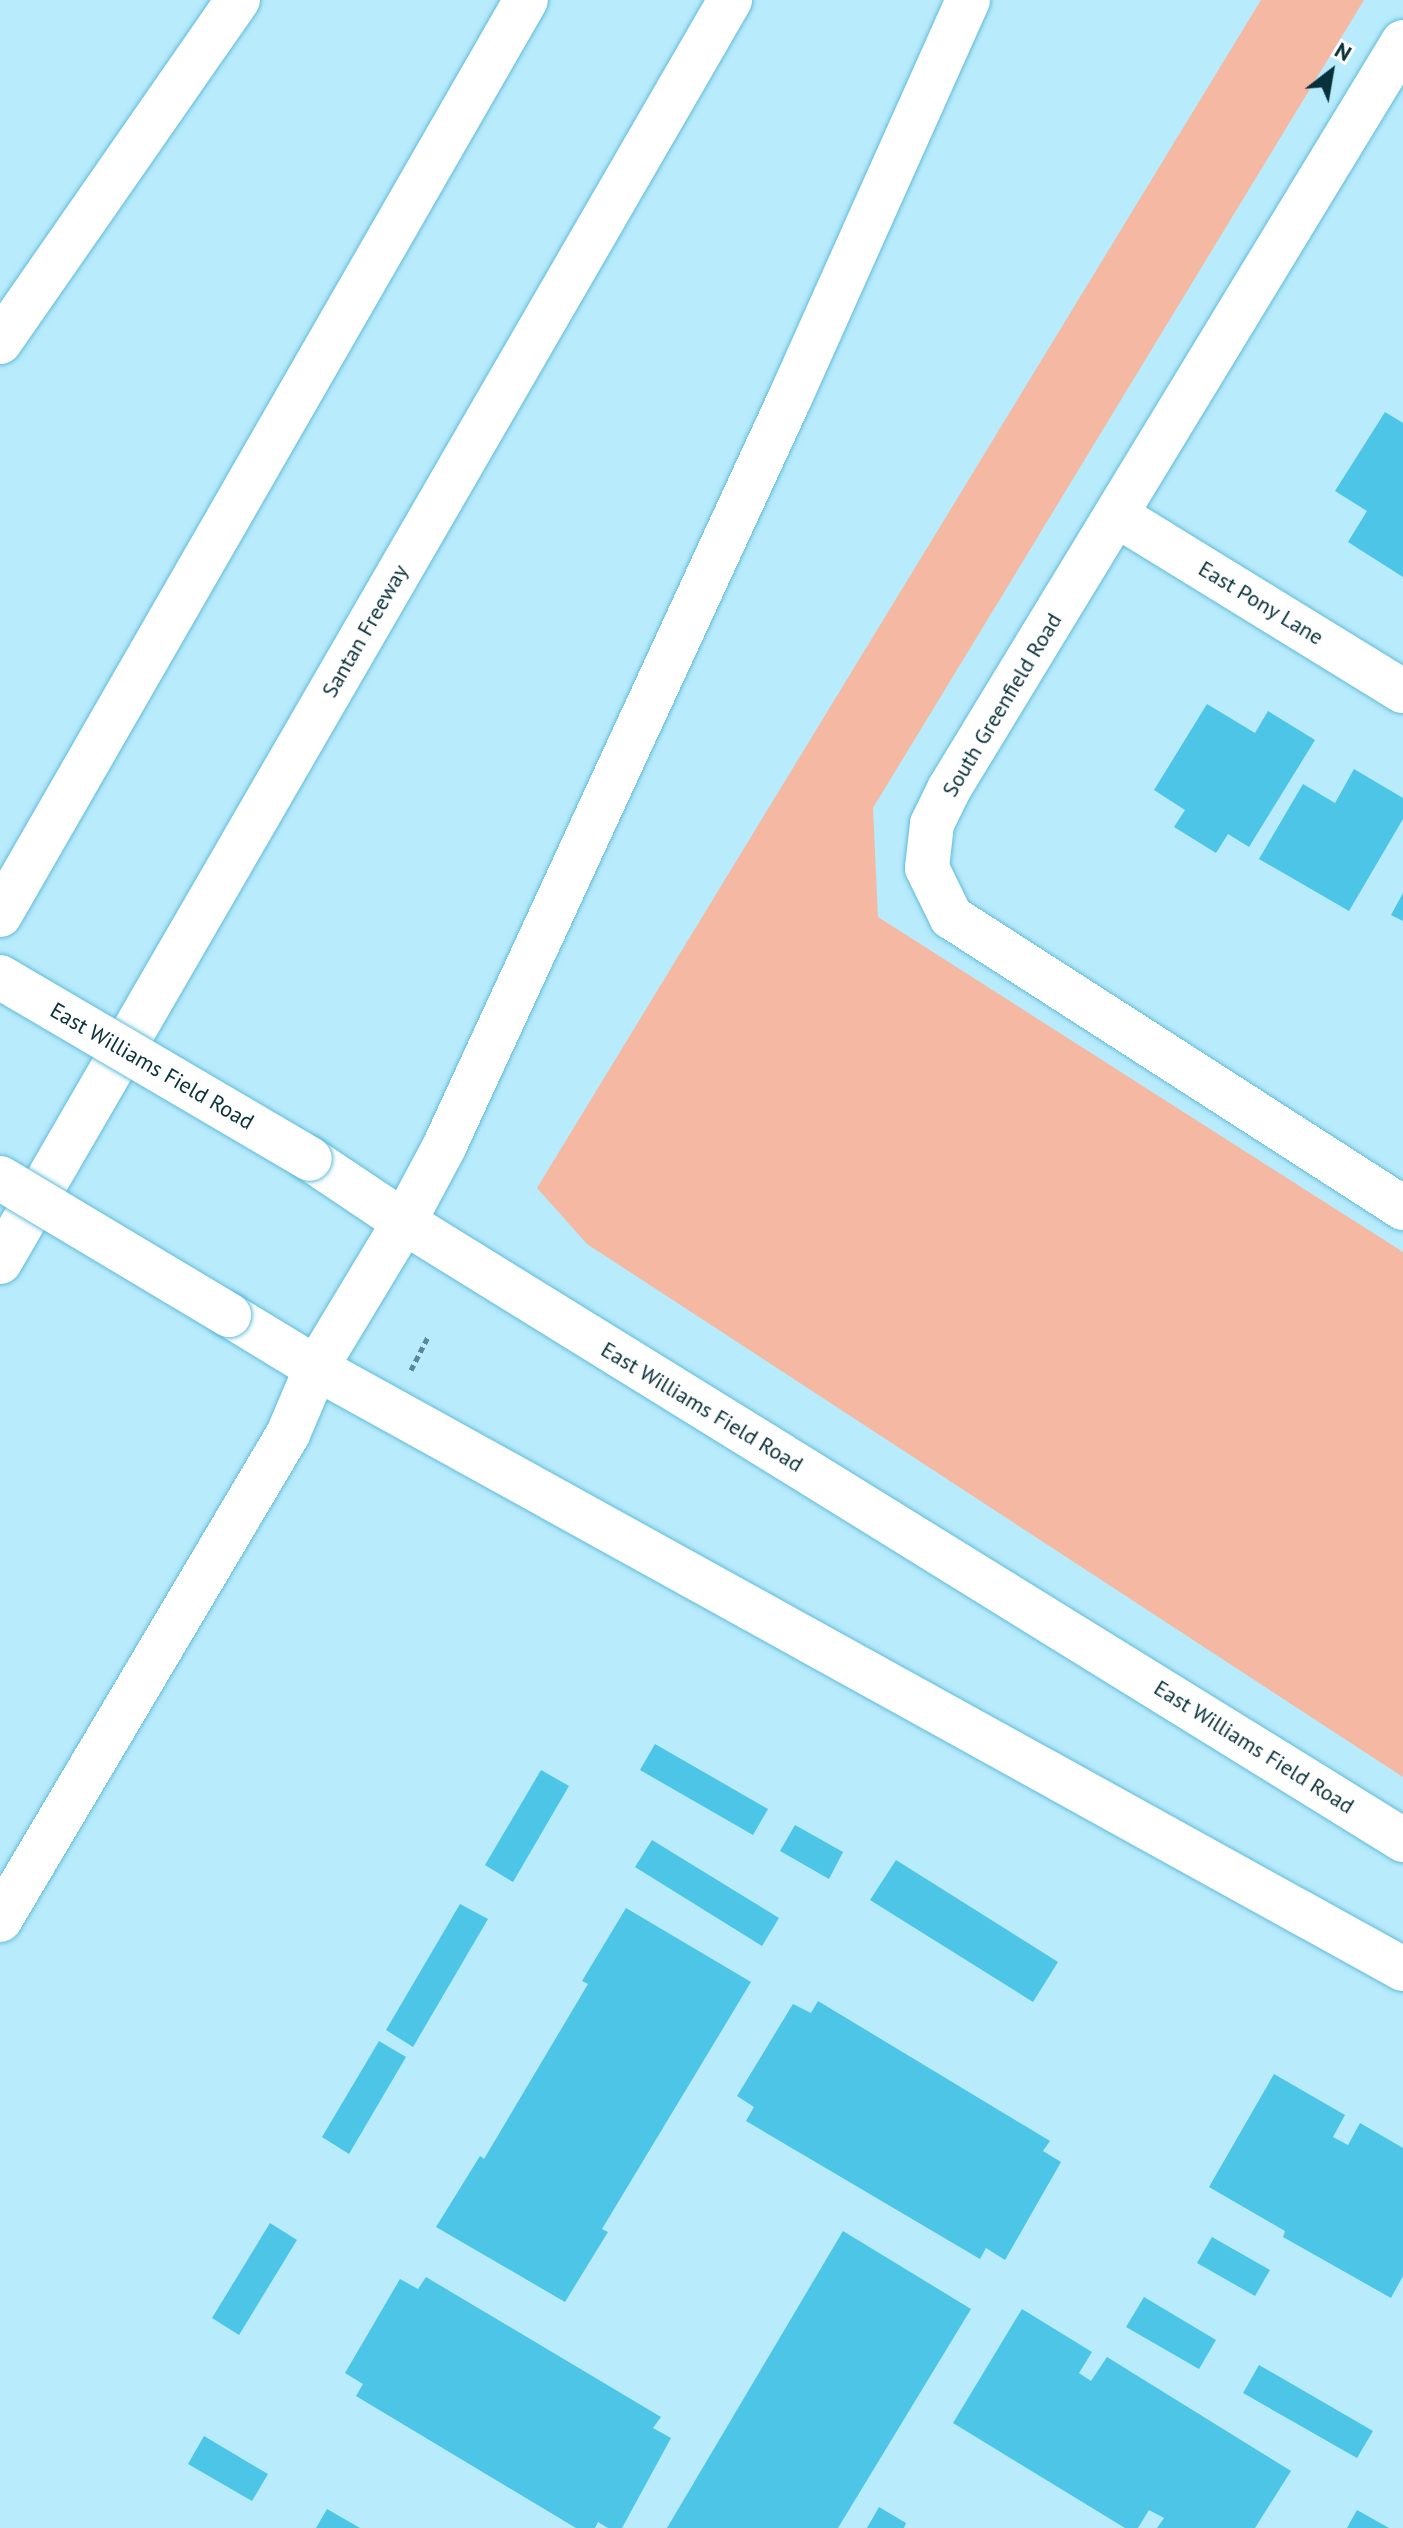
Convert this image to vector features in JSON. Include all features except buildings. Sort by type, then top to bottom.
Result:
[{"type":"main road","points":[[0,342],[238,0]]},
{"type":"main road","points":[[0,915],[526,0]]},
{"type":"main road","name":"Santan Freeway","points":[[0,1262],[730,0]]},
{"type":"main road","points":[[0,1920],[288,1434],[316,1368],[404,1222],[444,1147],[790,398],[968,0]]},
{"type":"main road","name":"South Greenfield Road","points":[[1403,42],[1118,516],[949,789],[932,824],[927,868],[951,917],[1403,1208]]},
{"type":"main road","name":"East Pony Lane","points":[[1118,516],[1403,691]]},
{"type":"main road","name":"East Williams Field Road","points":[[0,977],[310,1159],[404,1222],[1403,1840]]},
{"type":"main road","points":[[0,1178],[316,1368],[1403,1969]]},
{"type":"path","points":[[411,1370],[428,1337]]},
{"type":"shaded area","points":[[1261,0],[1364,0],[873,808],[878,917],[1403,1252],[1403,1777],[587,1244],[537,1188]]}]
